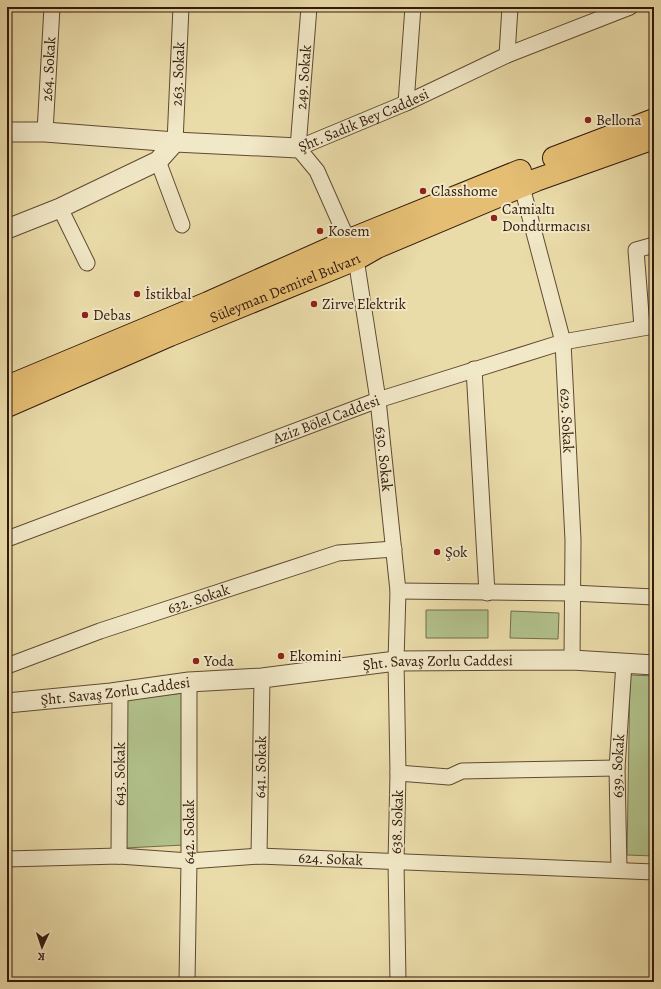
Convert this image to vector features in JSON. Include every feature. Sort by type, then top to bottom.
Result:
[{"type":"main road","name":"Süleyman Demirel Bulvarı","points":[[7,406],[170,335],[513,174],[654,120]]},
{"type":"main road","name":"Süleyman Demirel Bulvarı","points":[[7,387],[208,303],[351,250],[377,247],[522,187],[654,138]]},
{"type":"street","name":"264. Sokak","points":[[45,132],[52,7]]},
{"type":"street","name":"263. Sokak","points":[[175,142],[181,7]]},
{"type":"street","name":"249. Sokak","points":[[298,148],[309,7]]},
{"type":"street","points":[[406,102],[413,7]]},
{"type":"street","points":[[507,55],[510,7]]},
{"type":"street","name":"Şht. Sadık Bey Caddesi","points":[[7,132],[45,132],[175,142],[298,148],[406,102],[507,55],[630,7]]},
{"type":"street","points":[[8,225],[60,208],[158,161],[175,142]]},
{"type":"street","name":"630. Sokak","points":[[298,148],[317,171],[351,250],[378,400],[398,591],[396,661]]},
{"type":"street","points":[[158,161],[182,225]]},
{"type":"street","name":"629. Sokak","points":[[522,187],[563,342],[573,540],[572,660]]},
{"type":"street","points":[[60,208],[87,263]]},
{"type":"street","points":[[648,326],[636,250],[654,245]]},
{"type":"street","name":"Aziz Bölel Caddesi","points":[[7,539],[378,400],[563,342],[648,326]]},
{"type":"street","points":[[474,369],[487,593]]},
{"type":"street","name":"632. Sokak","points":[[7,666],[100,631],[338,553],[394,549]]},
{"type":"street","points":[[398,591],[572,593],[654,597]]},
{"type":"street","name":"Şht. Savaş Zorlu Caddesi","points":[[7,703],[120,692],[189,682],[262,678],[396,661],[572,660],[654,665]]},
{"type":"street","name":"638. Sokak","points":[[396,661],[398,773],[396,862],[399,982]]},
{"type":"street","name":"639. Sokak","points":[[619,870],[617,768],[624,662]]},
{"type":"street","name":"641. Sokak","points":[[258,856],[262,678]]},
{"type":"street","name":"642. Sokak","points":[[187,982],[189,682]]},
{"type":"street","name":"643. Sokak","points":[[120,692],[120,856]]},
{"type":"street","points":[[398,773],[449,777],[462,771],[617,768]]},
{"type":"street","name":"624. Sokak","points":[[7,859],[120,856],[189,861],[258,856],[654,872]]},
{"type":"green space","points":[[426,610],[488,610],[488,638],[426,638]]},
{"type":"green space","points":[[511,611],[559,613],[558,639],[510,638]]},
{"type":"green space","points":[[630,675],[654,676],[654,856],[627,855]]},
{"type":"green space","points":[[184,693],[184,845],[125,848],[125,700]]},
{"type":"place","name":"Bellona","points":[[588,120]]},
{"type":"place","name":"Classhome","points":[[423,191]]},
{"type":"place","name":"Camialtı Dondurmacısı","points":[[494,218]]},
{"type":"place","name":"Kosem","points":[[320,231]]},
{"type":"place","name":"İstikbal","points":[[137,294]]},
{"type":"place","name":"Zirve Elektrik","points":[[314,304]]},
{"type":"place","name":"Debas","points":[[85,315]]},
{"type":"place","name":"Şok","points":[[437,552]]},
{"type":"place","name":"Ekomini","points":[[281,656]]},
{"type":"place","name":"Yoda","points":[[196,661]]}]
